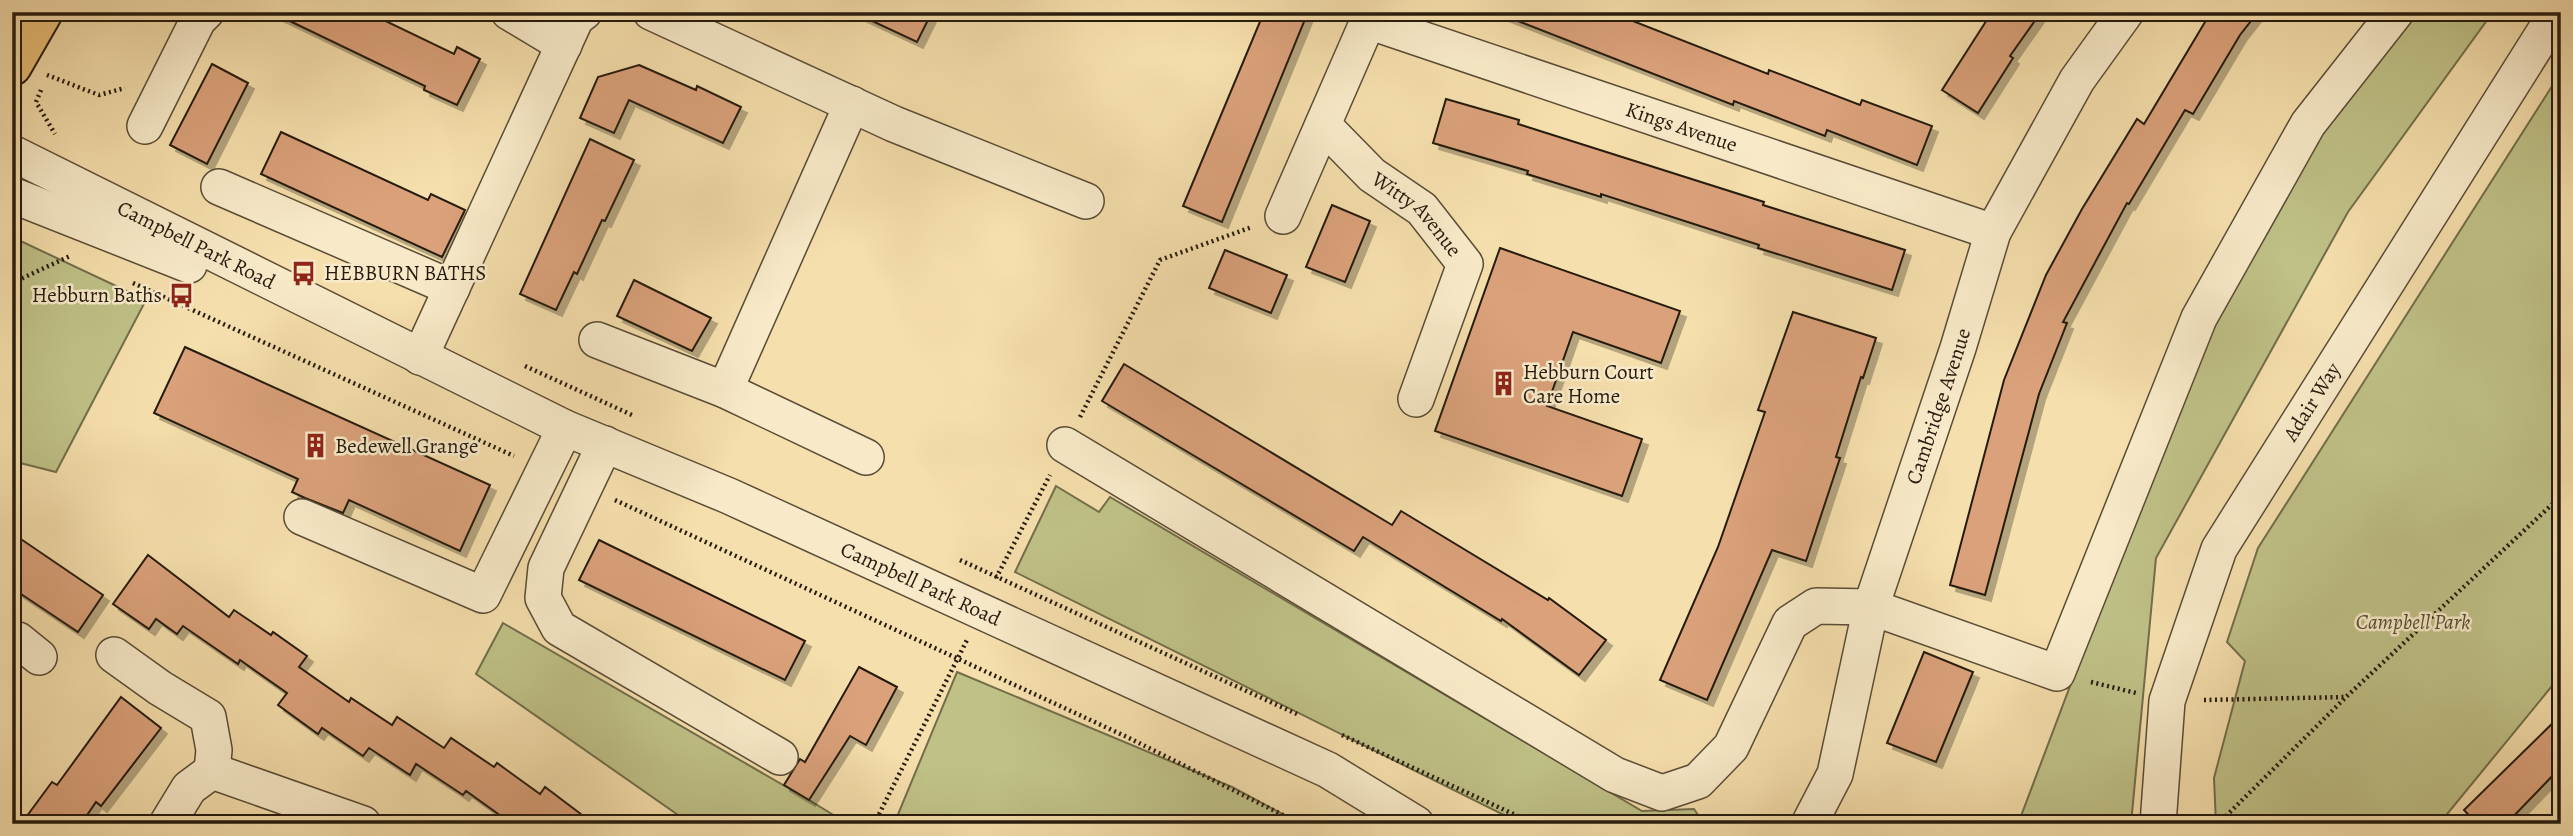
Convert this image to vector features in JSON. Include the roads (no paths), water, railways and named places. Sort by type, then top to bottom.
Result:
[{"type":"main road","points":[[29,71],[43,12]]},
{"type":"street","points":[[152,113],[198,19],[206,12]]},
{"type":"street","points":[[509,12],[564,45]]},
{"type":"street","points":[[420,357],[576,18],[584,12]]},
{"type":"street","points":[[651,12],[894,124],[1086,201]]},
{"type":"street","name":"Cambridge Avenue","points":[[1809,824],[1835,774],[1871,607],[1958,348],[1993,232],[2077,80],[2126,12]]},
{"type":"street","points":[[1065,445],[1615,775],[1662,793],[1698,781],[1731,747],[1790,623],[1816,606],[1871,607],[2057,673],[2199,318],[2308,124],[2396,12]]},
{"type":"street","name":"Adair Way","points":[[2158,824],[2167,701],[2219,549],[2557,12]]},
{"type":"street","points":[[1283,216],[1370,17]]},
{"type":"street","name":"Kings Avenue","points":[[1370,17],[1993,232]]},
{"type":"street","points":[[725,390],[852,104]]},
{"type":"street","name":"Witty Avenue","points":[[1323,125],[1372,175],[1422,209],[1465,264],[1416,399]]},
{"type":"street","name":"Campbell Park Road","points":[[12,153],[565,428],[741,502],[1328,770],[1416,824]]},
{"type":"street","points":[[219,187],[452,288]]},
{"type":"street","name":"Campbell Park Road","points":[[12,195],[420,357]]},
{"type":"street","points":[[597,340],[725,390],[866,457]]},
{"type":"street","points":[[302,517],[483,595],[565,428]]},
{"type":"street","points":[[605,444],[546,568],[543,598],[559,628],[780,757]]},
{"type":"street","points":[[114,655],[160,688],[208,717],[214,750],[212,771],[189,788],[167,824]]},
{"type":"street","points":[[212,771],[363,824]]},
{"type":"place","name":"HEBBURN BATHS","points":[[304,273]]},
{"type":"place","name":"Hebburn Baths","points":[[182,295]]},
{"type":"place","name":"Hebburn Court Care Home","points":[[1503,384]]},
{"type":"place","name":"Bedewell Grange","points":[[315,446]]},
{"type":"park label","name":"Campbell Park","points":[[2413,622]]}]
